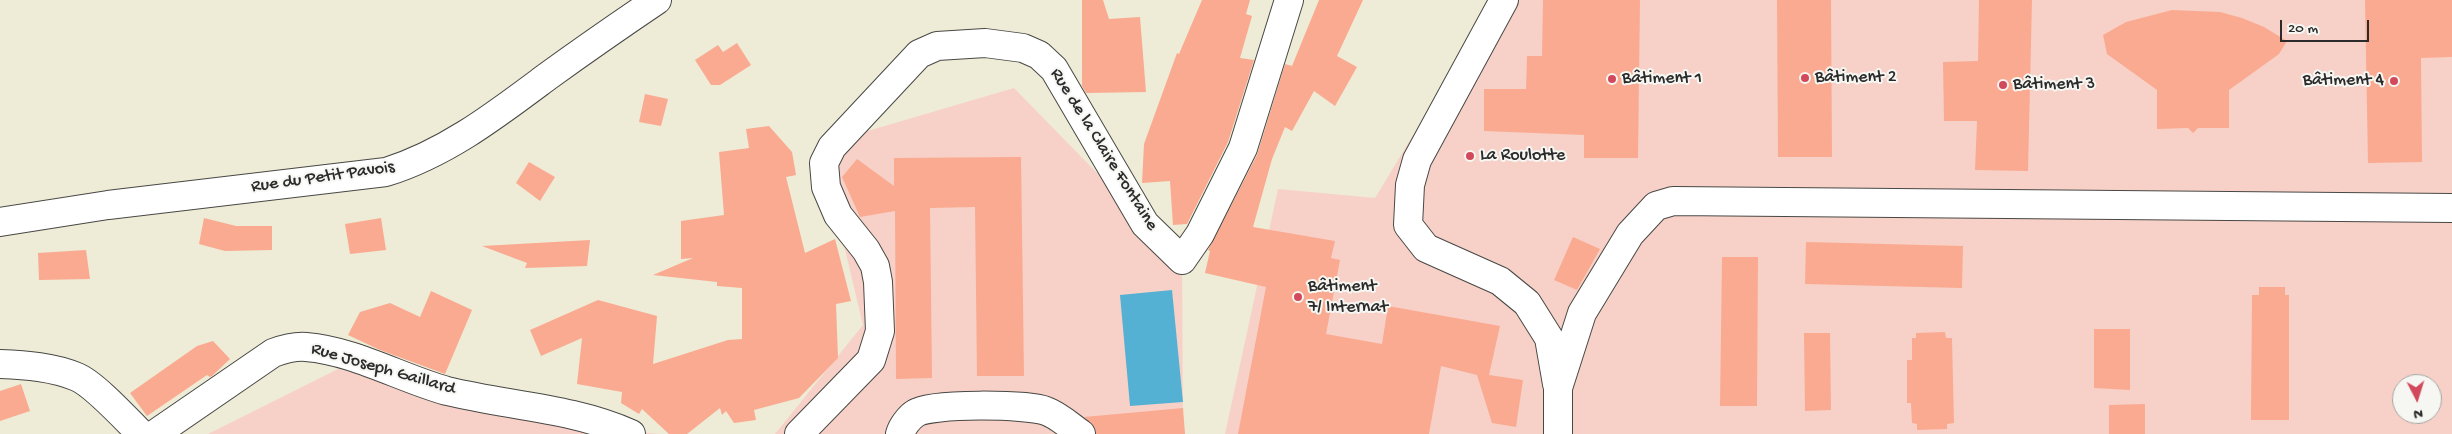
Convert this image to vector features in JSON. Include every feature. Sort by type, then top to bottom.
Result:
[{"type":"street","name":"Rue du Petit Pavois","points":[[0,222],[108,205],[386,172],[410,164],[438,152],[484,123],[657,0]]},
{"type":"street","name":"Rue de la Claire Fontaine","points":[[799,434],[871,360],[880,331],[878,282],[874,266],[866,250],[831,203],[826,188],[824,163],[832,147],[919,54],[937,46],[985,43],[1023,48],[1039,55],[1054,70],[1145,224],[1182,260],[1203,227],[1243,148],[1290,0]]},
{"type":"street","points":[[1504,0],[1417,160],[1410,185],[1408,225],[1426,248],[1500,281],[1527,303],[1549,338],[1558,388],[1558,434]]},
{"type":"street","points":[[1558,388],[1582,313],[1625,242],[1656,206],[1673,201],[2452,208]]},
{"type":"street","name":"Rue Joseph Gaillard","points":[[155,434],[273,353],[287,348],[305,346],[328,350],[447,391],[587,417],[632,434]]},
{"type":"street","points":[[0,364],[32,365],[78,377],[114,406],[141,434]]},
{"type":"street","points":[[900,434],[901,429],[917,412],[949,405],[1046,410],[1082,434]]},
{"type":"shaded area","points":[[1495,0],[2452,0],[2452,434],[1225,434],[1278,189],[1375,198]]},
{"type":"shaded area","points":[[1014,88],[1182,260],[1183,434],[775,434],[863,325],[820,145]]},
{"type":"shaded area","points":[[338,369],[607,429],[660,434],[208,434]]},
{"type":"water","points":[[1172,290],[1183,402],[1130,406],[1120,295]]},
{"type":"building","points":[[1082,0],[1103,0],[1109,19],[1140,17],[1146,92],[1086,93],[1082,86]]},
{"type":"building","points":[[1202,0],[1250,0],[1246,14],[1252,16],[1240,58],[1254,60],[1228,142],[1187,224],[1173,225],[1170,181],[1142,183],[1144,144],[1177,53],[1179,54]]},
{"type":"building","points":[[1319,0],[1363,0],[1337,56],[1357,67],[1335,106],[1314,91],[1292,131],[1285,127],[1272,159],[1253,227],[1335,241],[1331,258],[1340,260],[1326,334],[1382,344],[1388,306],[1500,326],[1489,375],[1523,380],[1516,427],[1492,423],[1477,375],[1441,366],[1429,434],[1238,434],[1266,287],[1205,273],[1210,251],[1208,250],[1257,155],[1285,64],[1292,66]]},
{"type":"building","points":[[1543,0],[1640,0],[1638,158],[1584,158],[1584,135],[1484,131],[1484,89],[1526,89],[1527,56],[1542,56]]},
{"type":"building","name":"Bâtiment 2","points":[[1777,0],[1831,0],[1832,157],[1778,157]]},
{"type":"building","name":"Bâtiment 3","points":[[1979,0],[2032,0],[2028,171],[1975,170],[1977,121],[1944,121],[1943,62],[1978,61]]},
{"type":"building","name":"Bâtiment 4","points":[[2365,0],[2452,0],[2452,57],[2421,58],[2422,162],[2368,163]]},
{"type":"building","points":[[2172,10],[2220,12],[2264,27],[2287,41],[2279,54],[2229,90],[2229,128],[2198,128],[2193,133],[2188,128],[2157,129],[2157,90],[2107,54],[2103,35],[2126,22]]},
{"type":"building","points":[[737,43],[751,65],[720,85],[711,85],[695,60],[718,45],[723,52]]},
{"type":"building","points":[[645,94],[668,99],[661,126],[639,122]]},
{"type":"building","points":[[769,126],[792,152],[796,175],[786,177],[805,253],[835,239],[851,301],[836,304],[838,358],[799,398],[754,410],[756,420],[734,423],[726,411],[722,415],[720,408],[687,434],[669,434],[642,409],[639,414],[621,403],[622,392],[577,384],[582,338],[541,356],[530,330],[598,300],[657,316],[653,364],[728,340],[742,339],[742,288],[717,286],[717,282],[653,275],[693,258],[681,259],[681,221],[724,215],[719,152],[749,148],[746,129]]},
{"type":"building","points":[[1021,157],[1024,376],[977,376],[975,207],[930,208],[932,378],[896,379],[895,211],[860,217],[842,177],[857,159],[894,186],[894,158]]},
{"type":"building","points":[[529,162],[555,177],[540,201],[516,183]]},
{"type":"building","points":[[204,218],[236,226],[272,226],[272,250],[225,251],[199,244]]},
{"type":"building","points":[[381,218],[386,250],[350,254],[345,224]]},
{"type":"building","points":[[1573,237],[1600,249],[1577,290],[1554,280]]},
{"type":"building","points":[[590,240],[587,266],[525,268],[527,263],[482,246]]},
{"type":"building","points":[[1806,242],[1963,246],[1962,288],[1805,284]]},
{"type":"building","points":[[86,250],[90,279],[39,280],[38,253]]},
{"type":"building","points":[[1722,257],[1758,257],[1757,406],[1720,406]]},
{"type":"building","points":[[2259,287],[2285,287],[2285,295],[2289,295],[2289,420],[2251,420],[2252,295],[2259,295]]},
{"type":"building","points":[[431,291],[472,310],[445,374],[380,350],[348,335],[360,312],[390,303],[420,317]]},
{"type":"building","points":[[2094,329],[2130,329],[2130,390],[2094,388]]},
{"type":"building","points":[[1945,332],[1946,338],[1952,338],[1954,423],[1947,424],[1947,429],[1917,430],[1917,424],[1912,423],[1911,403],[1907,403],[1907,360],[1912,360],[1912,338],[1916,338],[1916,333]]},
{"type":"building","points":[[1804,333],[1830,333],[1831,410],[1805,411]]},
{"type":"building","points":[[213,341],[230,359],[212,376],[207,375],[147,416],[130,393],[197,346]]},
{"type":"building","points":[[21,384],[30,411],[0,421],[0,391]]},
{"type":"building","points":[[2145,404],[2145,434],[2109,434],[2109,405]]},
{"type":"building","points":[[1183,408],[1185,434],[1096,434],[1095,427],[1084,417]]},
{"type":"place","name":"Bâtiment 2","points":[[1805,78]]},
{"type":"place","name":"Bâtiment 1","points":[[1612,79]]},
{"type":"place","name":"Bâtiment 4","points":[[2394,81]]},
{"type":"place","name":"Bâtiment 3","points":[[2003,85]]},
{"type":"place","name":"La Roulotte","points":[[1470,156]]},
{"type":"place","name":"Bâtiment 7/ Internat","points":[[1298,297]]}]
